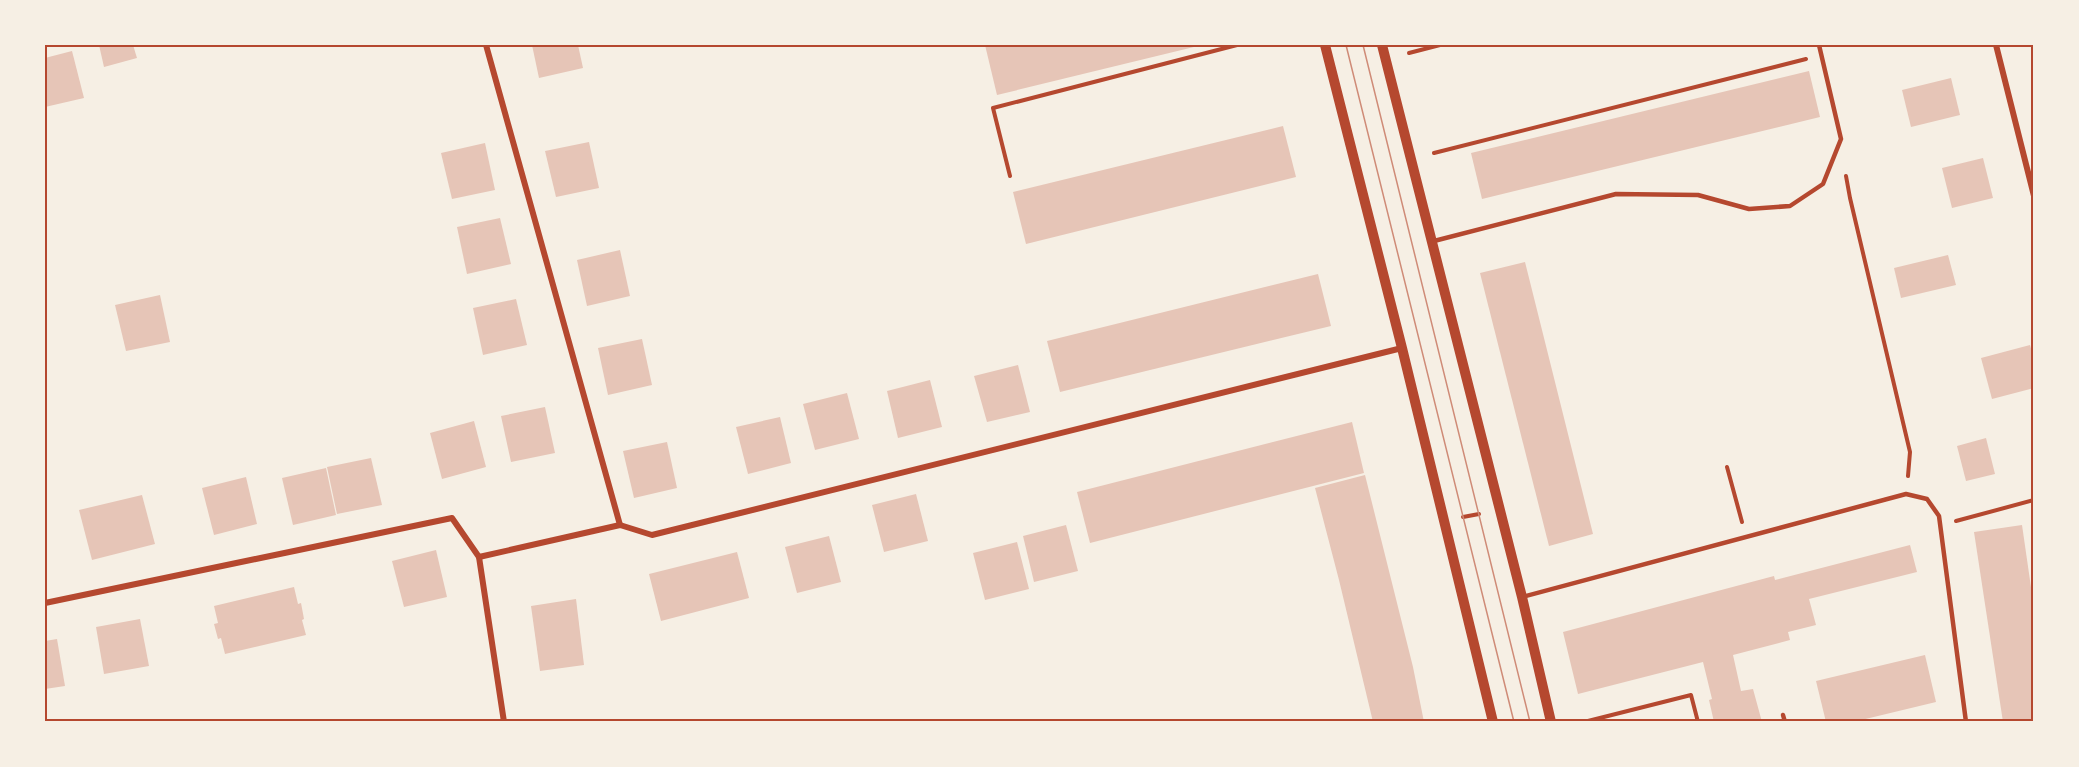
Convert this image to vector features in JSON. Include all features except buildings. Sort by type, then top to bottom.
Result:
[{"type":"street","points":[[486,45],[620,525]]},
{"type":"street","points":[[1325,45],[1493,722]]},
{"type":"street","points":[[1382,45],[1522,597],[1551,722]]},
{"type":"street","points":[[1996,45],[2034,196]]},
{"type":"street","points":[[479,557],[620,525],[652,535],[1402,348]]},
{"type":"street","points":[[45,603],[452,518],[479,557],[504,722]]},
{"type":"lane","points":[[1431,242],[1616,194],[1698,195],[1749,209],[1790,206],[1823,184],[1841,140],[1819,45]]},
{"type":"lane","points":[[1522,597],[1906,494],[1927,499],[1939,516],[1941,526],[1966,722]]},
{"type":"lane","points":[[1783,715],[1785,722]]},
{"type":"path","points":[[1010,176],[993,108],[1237,45]]},
{"type":"path","points":[[1409,53],[1440,45]]},
{"type":"path","points":[[1434,153],[1821,55]]},
{"type":"path","points":[[1841,140],[1850,198],[1910,452],[1906,494]]},
{"type":"path","points":[[1727,467],[1746,537]]},
{"type":"path","points":[[1941,526],[2034,500]]},
{"type":"path","points":[[1444,522],[1499,509]]},
{"type":"path","points":[[1584,722],[1691,694],[1698,722]]},
{"type":"tram line","points":[[1346,45],[1514,722]]},
{"type":"tram line","points":[[1363,45],[1530,722]]}]
